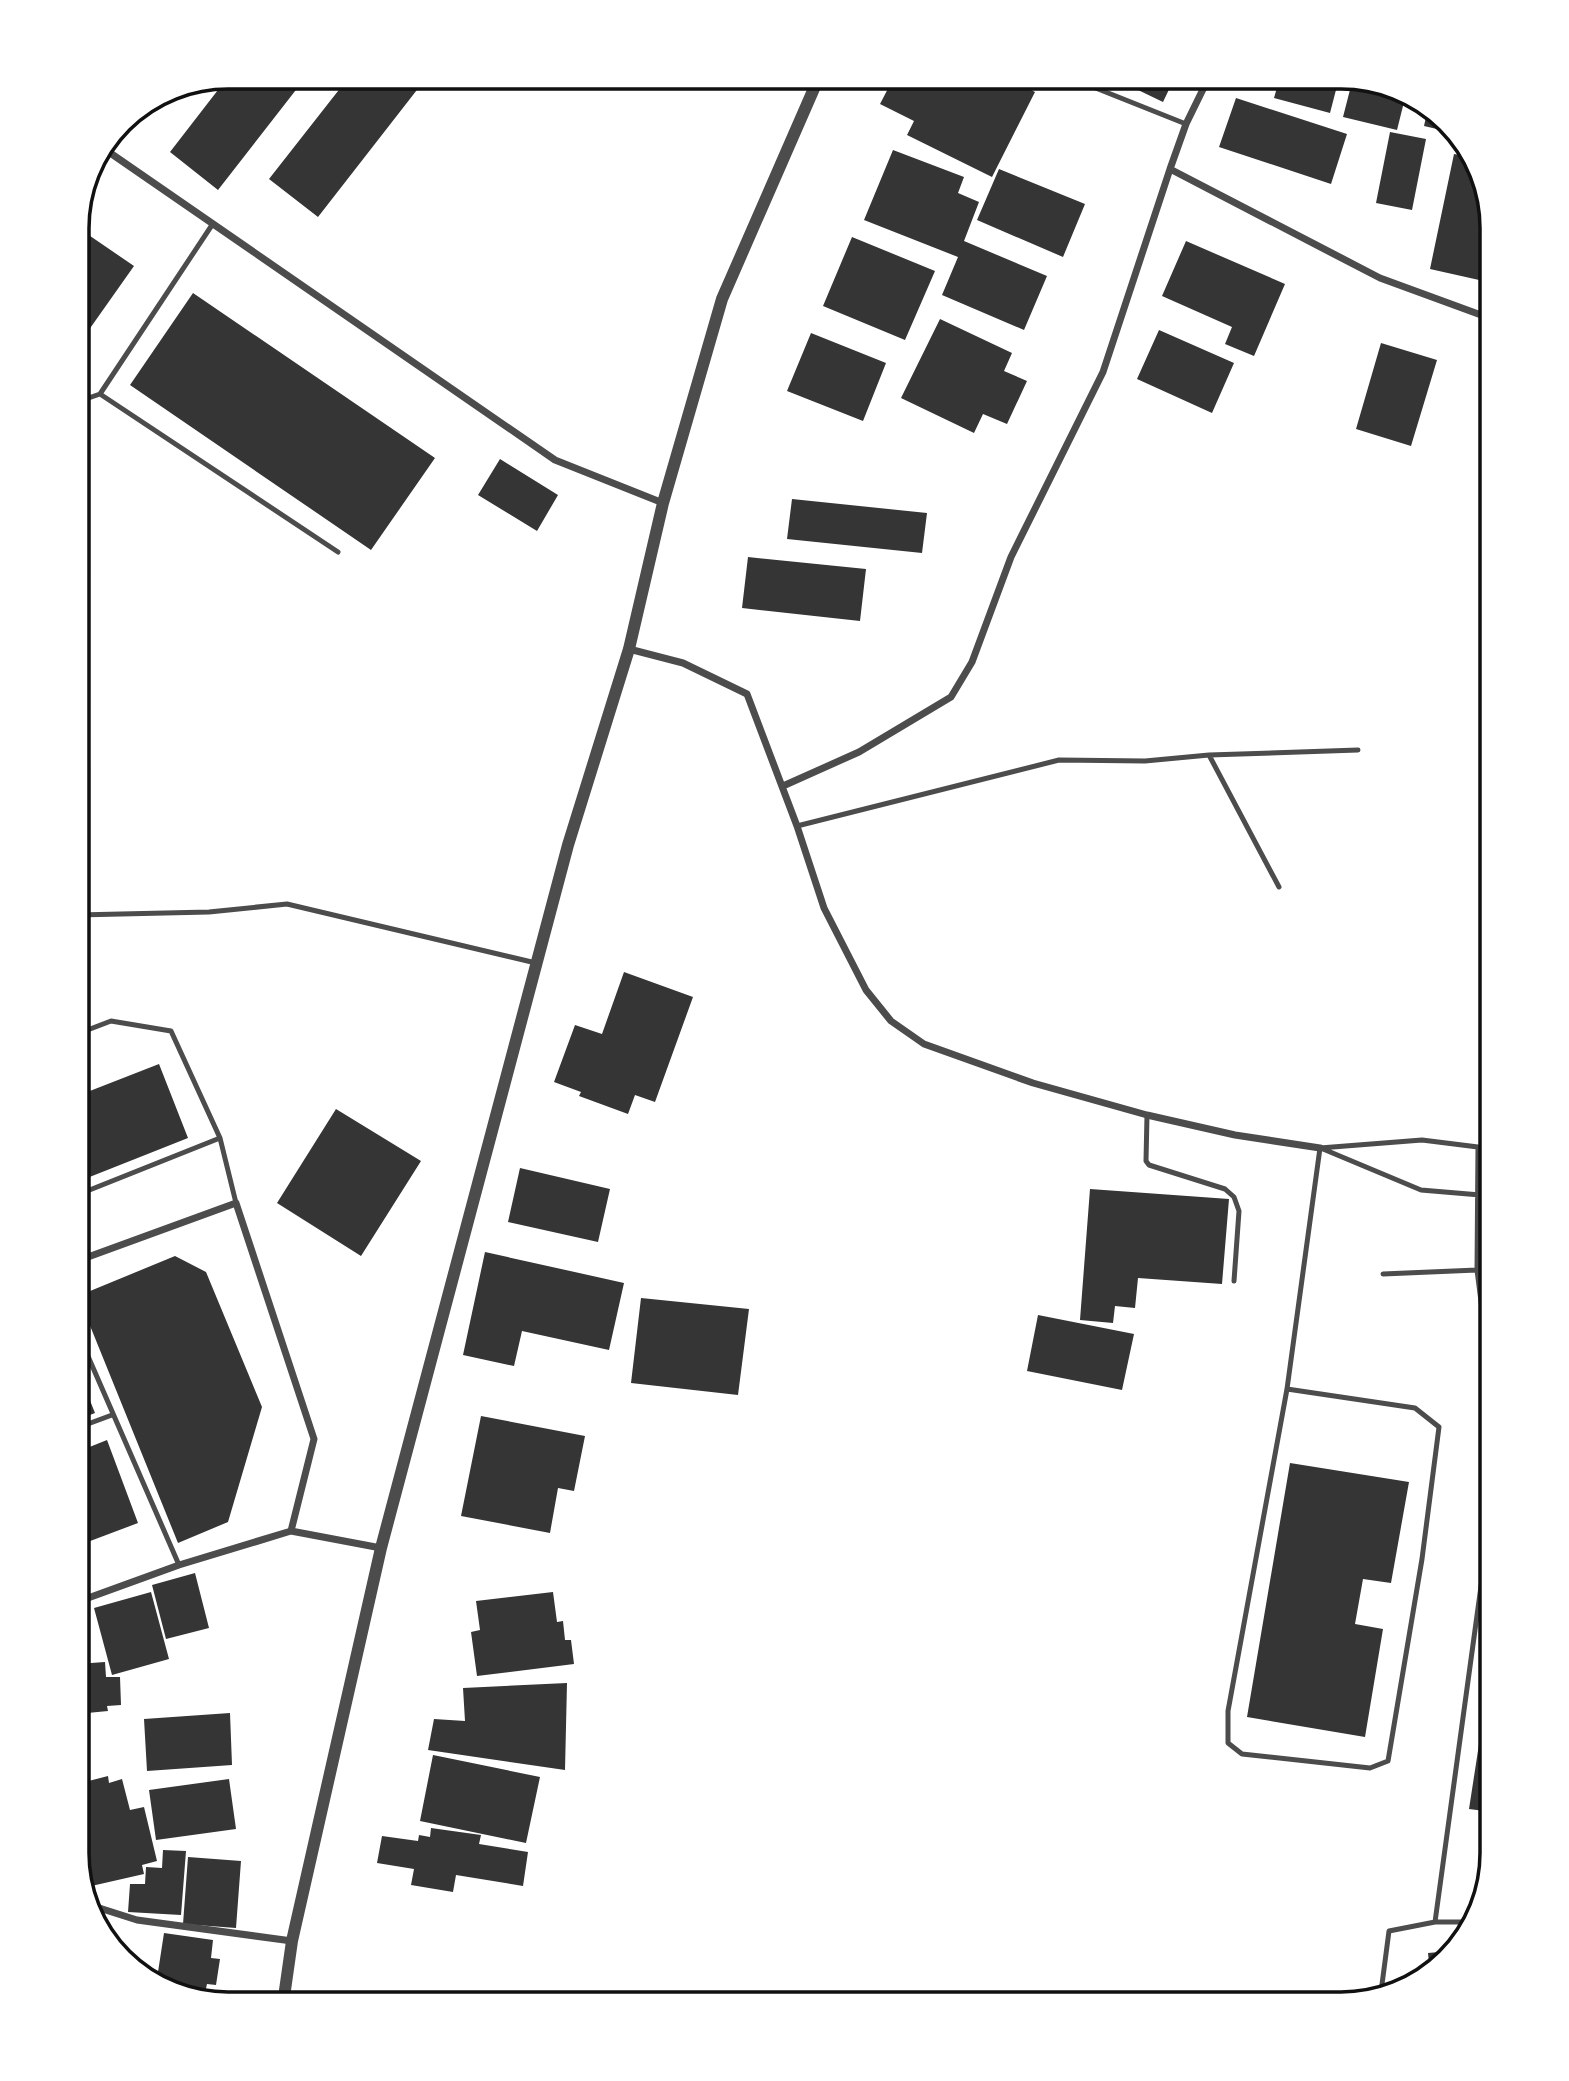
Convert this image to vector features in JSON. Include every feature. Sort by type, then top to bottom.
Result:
[{"type":"street","points":[[285,1992],[292,1941],[381,1548],[568,845],[629,649],[663,503],[722,299],[813,90]]},
{"type":"street","points":[[783,786],[859,752],[951,697],[972,662],[1011,557],[1103,372],[1170,169],[1186,124],[1203,90]]},
{"type":"street","points":[[111,154],[555,460],[663,503]]},
{"type":"street","points":[[1170,169],[1380,278],[1480,315]]},
{"type":"street","points":[[629,649],[683,663],[747,694],[783,786],[824,908],[866,990],[891,1021],[924,1044],[1033,1083],[1147,1115],[1235,1135],[1320,1148]]},
{"type":"street","points":[[89,1256],[236,1203],[314,1439],[291,1531]]},
{"type":"street","points":[[89,1598],[178,1565],[291,1531],[381,1548]]},
{"type":"street","points":[[101,1909],[137,1920],[292,1941]]},
{"type":"lane","points":[[1101,90],[1186,124]]},
{"type":"lane","points":[[90,398],[100,394],[212,225]]},
{"type":"lane","points":[[100,394],[338,552]]},
{"type":"lane","points":[[797,826],[1059,760],[1145,761],[1209,755],[1358,750]]},
{"type":"lane","points":[[1209,755],[1279,887]]},
{"type":"lane","points":[[90,915],[209,912],[287,904],[536,963]]},
{"type":"lane","points":[[90,1029],[111,1021],[171,1031],[220,1138],[236,1203]]},
{"type":"lane","points":[[1147,1115],[1146,1161],[1149,1165],[1225,1189],[1234,1198],[1239,1211],[1234,1281]]},
{"type":"lane","points":[[89,1190],[220,1138]]},
{"type":"lane","points":[[1320,1148],[1422,1140],[1478,1147],[1477,1269],[1480,1287]]},
{"type":"lane","points":[[1320,1148],[1421,1189],[1478,1195]]},
{"type":"lane","points":[[1287,1390],[1415,1408],[1440,1427],[1422,1559],[1388,1760],[1370,1768],[1242,1754],[1228,1743],[1228,1711],[1287,1390],[1320,1148]]},
{"type":"lane","points":[[1383,1275],[1477,1269]]},
{"type":"lane","points":[[89,1361],[178,1565]]},
{"type":"lane","points":[[89,1423],[112,1415]]},
{"type":"lane","points":[[1435,1922],[1480,1594]]},
{"type":"lane","points":[[1382,1985],[1389,1931],[1435,1922],[1461,1922]]},
{"type":"building","points":[[218,90],[296,90],[218,190],[170,152]]},
{"type":"building","points":[[339,90],[417,90],[318,217],[269,179]]},
{"type":"building","points":[[887,90],[1035,92],[992,177],[907,135],[914,121],[880,104]]},
{"type":"building","points":[[1138,90],[1169,90],[1163,102]]},
{"type":"building","points":[[1276,90],[1336,90],[1330,113],[1274,98]]},
{"type":"building","points":[[1350,90],[1368,92],[1403,105],[1397,130],[1343,117]]},
{"type":"building","points":[[1236,98],[1347,134],[1331,184],[1219,147]]},
{"type":"building","points":[[1426,119],[1438,129],[1424,126]]},
{"type":"building","points":[[1390,132],[1426,139],[1412,210],[1376,203]]},
{"type":"building","points":[[893,150],[964,177],[958,193],[979,202],[964,241],[1047,276],[1024,330],[942,295],[958,257],[864,220]]},
{"type":"building","points":[[1454,154],[1458,155],[1472,184],[1479,210],[1480,280],[1430,269]]},
{"type":"building","points":[[999,169],[1085,204],[1063,257],[977,220]]},
{"type":"building","points":[[90,236],[134,266],[90,328]]},
{"type":"building","points":[[852,237],[935,271],[905,340],[823,306]]},
{"type":"building","points":[[1186,241],[1285,284],[1254,356],[1225,344],[1232,327],[1162,296]]},
{"type":"building","points":[[193,293],[435,458],[371,550],[130,385]]},
{"type":"building","points":[[940,319],[1012,353],[1004,371],[1027,381],[1007,424],[983,414],[974,433],[901,398]]},
{"type":"building","points":[[1159,330],[1234,363],[1212,413],[1137,379]]},
{"type":"building","points":[[811,333],[886,363],[863,421],[787,391]]},
{"type":"building","points":[[1381,343],[1437,360],[1411,446],[1356,429]]},
{"type":"building","points":[[500,459],[558,495],[537,531],[478,495]]},
{"type":"building","points":[[792,499],[927,513],[922,553],[787,539]]},
{"type":"building","points":[[748,557],[866,569],[860,621],[742,608]]},
{"type":"building","points":[[624,972],[693,997],[655,1102],[635,1095],[628,1114],[579,1096],[581,1092],[554,1082],[575,1025],[602,1034]]},
{"type":"building","points":[[159,1064],[188,1138],[89,1177],[89,1091]]},
{"type":"building","points":[[336,1109],[421,1161],[361,1256],[277,1203]]},
{"type":"building","points":[[520,1168],[610,1189],[598,1242],[508,1222]]},
{"type":"building","points":[[1090,1189],[1229,1199],[1222,1284],[1138,1278],[1135,1308],[1115,1306],[1113,1323],[1080,1320]]},
{"type":"building","points":[[485,1252],[624,1283],[609,1350],[522,1331],[514,1366],[463,1355]]},
{"type":"building","points":[[175,1256],[206,1272],[262,1407],[228,1522],[178,1543],[89,1324],[89,1291]]},
{"type":"building","points":[[641,1298],[749,1309],[738,1395],[631,1383]]},
{"type":"building","points":[[1038,1315],[1134,1334],[1122,1390],[1027,1371]]},
{"type":"building","points":[[89,1399],[95,1413],[89,1415]]},
{"type":"building","points":[[481,1416],[585,1436],[574,1491],[558,1488],[550,1533],[461,1516]]},
{"type":"building","points":[[107,1440],[138,1523],[89,1541],[89,1447]]},
{"type":"building","points":[[1290,1463],[1409,1482],[1391,1583],[1363,1579],[1355,1624],[1383,1629],[1365,1737],[1247,1717]]},
{"type":"building","points":[[195,1573],[209,1628],[166,1639],[152,1585]]},
{"type":"building","points":[[151,1592],[169,1659],[112,1675],[94,1608]]},
{"type":"building","points":[[553,1592],[557,1622],[563,1621],[565,1640],[571,1640],[574,1664],[477,1676],[471,1632],[480,1630],[476,1601]]},
{"type":"building","points":[[105,1662],[106,1677],[120,1677],[121,1705],[107,1706],[108,1711],[89,1713],[89,1663]]},
{"type":"building","points":[[567,1683],[565,1770],[428,1750],[434,1719],[465,1721],[463,1688]]},
{"type":"building","points":[[230,1713],[232,1765],[147,1771],[144,1719]]},
{"type":"building","points":[[1480,1738],[1480,1810],[1469,1809]]},
{"type":"building","points":[[433,1755],[540,1777],[526,1843],[420,1821]]},
{"type":"building","points":[[108,1776],[109,1783],[122,1779],[130,1810],[144,1807],[157,1861],[142,1865],[144,1874],[93,1886],[89,1853],[89,1781]]},
{"type":"building","points":[[229,1779],[236,1829],[156,1840],[149,1790]]},
{"type":"building","points":[[431,1828],[481,1835],[479,1844],[528,1852],[523,1886],[456,1875],[453,1892],[411,1885],[414,1869],[377,1863],[382,1836],[418,1841],[419,1835],[430,1837]]},
{"type":"building","points":[[163,1850],[186,1851],[181,1915],[128,1912],[130,1884],[145,1884],[146,1867],[162,1868]]},
{"type":"building","points":[[188,1857],[241,1861],[236,1928],[183,1924]]},
{"type":"building","points":[[164,1933],[213,1940],[211,1958],[220,1959],[216,1985],[207,1984],[206,1990],[175,1981],[158,1972]]},
{"type":"building","points":[[1438,1952],[1429,1960],[1428,1953]]}]
